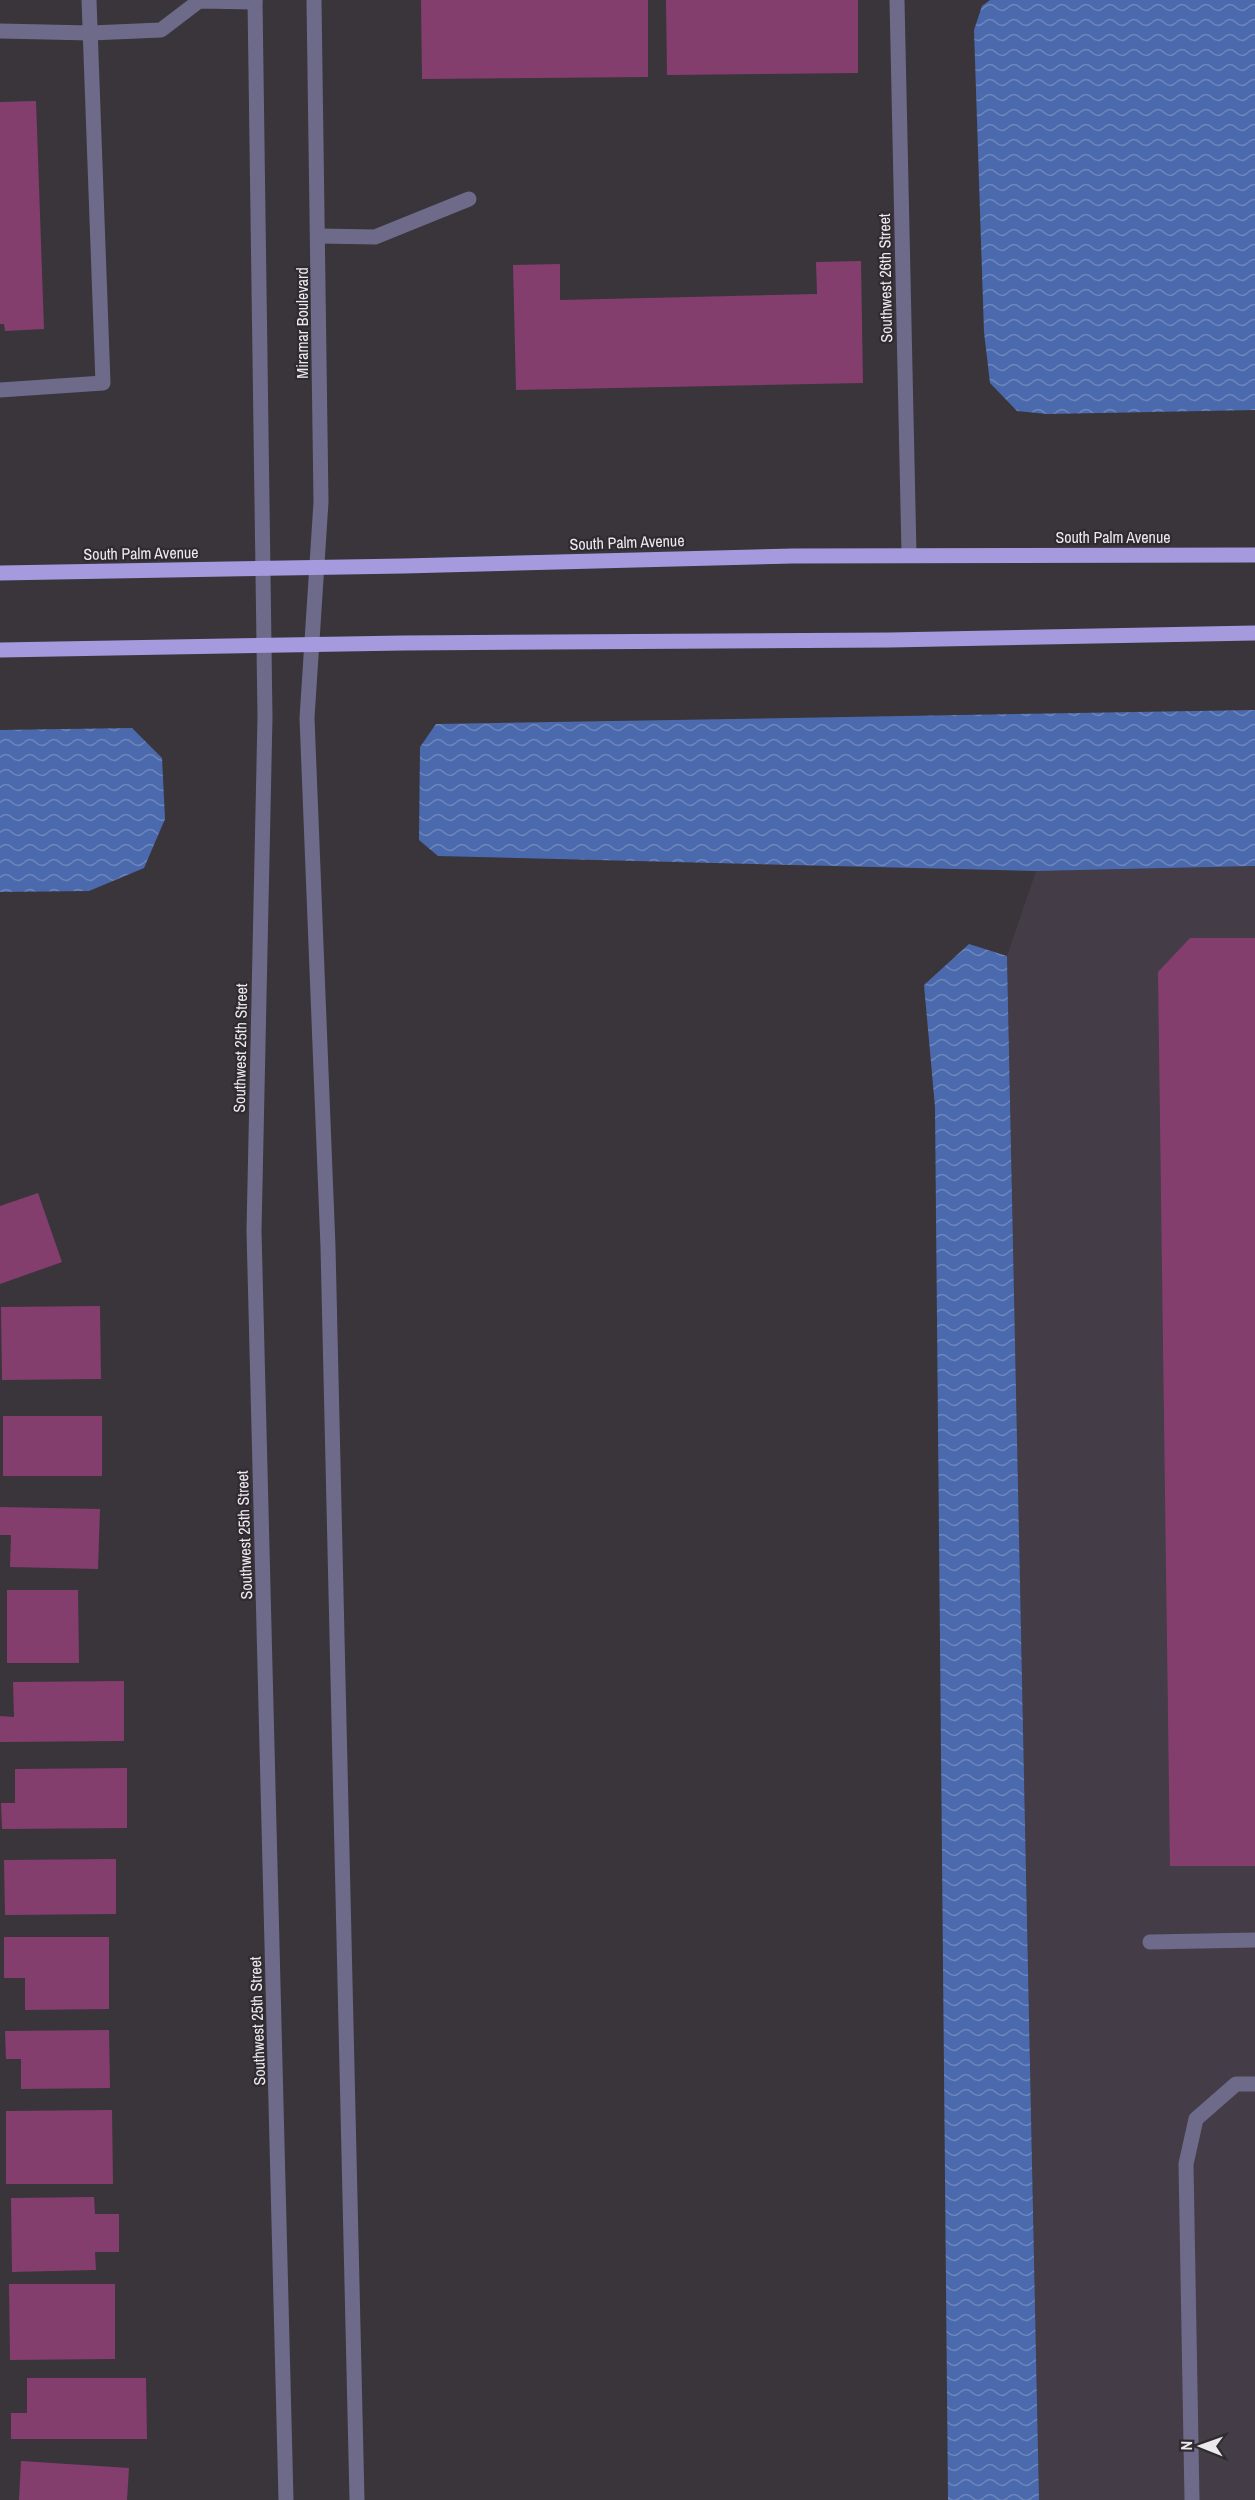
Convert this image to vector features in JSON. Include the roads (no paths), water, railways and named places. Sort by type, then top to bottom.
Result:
[{"type":"main road","name":"South Palm Avenue","points":[[0,573],[909,555],[1255,555]]},
{"type":"main road","points":[[0,650],[902,640],[1255,633]]},
{"type":"street","points":[[0,390],[103,383],[89,0]]},
{"type":"street","name":"Miramar Boulevard","points":[[312,645],[321,502],[314,0]]},
{"type":"street","name":"Southwest 26th Street","points":[[897,0],[909,555]]},
{"type":"street","points":[[0,31],[90,33],[161,30],[199,1],[255,1],[262,569]]},
{"type":"street","points":[[319,236],[375,237],[469,199]]},
{"type":"street","name":"Southwest 25th Street","points":[[262,569],[265,717],[254,1231],[286,2500]]},
{"type":"street","points":[[312,645],[307,718],[328,1247],[357,2500]]},
{"type":"street","points":[[1150,1942],[1255,1940]]},
{"type":"street","points":[[1192,2500],[1186,2164],[1196,2119],[1236,2084],[1255,2084]]},
{"type":"water","points":[[990,0],[1255,0],[1255,410],[1047,414],[1017,411],[990,383],[984,332],[974,30],[982,6]]},
{"type":"water","points":[[1255,710],[1255,866],[1036,871],[438,856],[419,840],[420,747],[436,724]]},
{"type":"water","points":[[132,728],[162,758],[165,819],[144,868],[89,891],[0,892],[0,730]]},
{"type":"water","points":[[969,944],[1007,956],[1039,2500],[948,2500],[935,1107],[924,985]]}]
